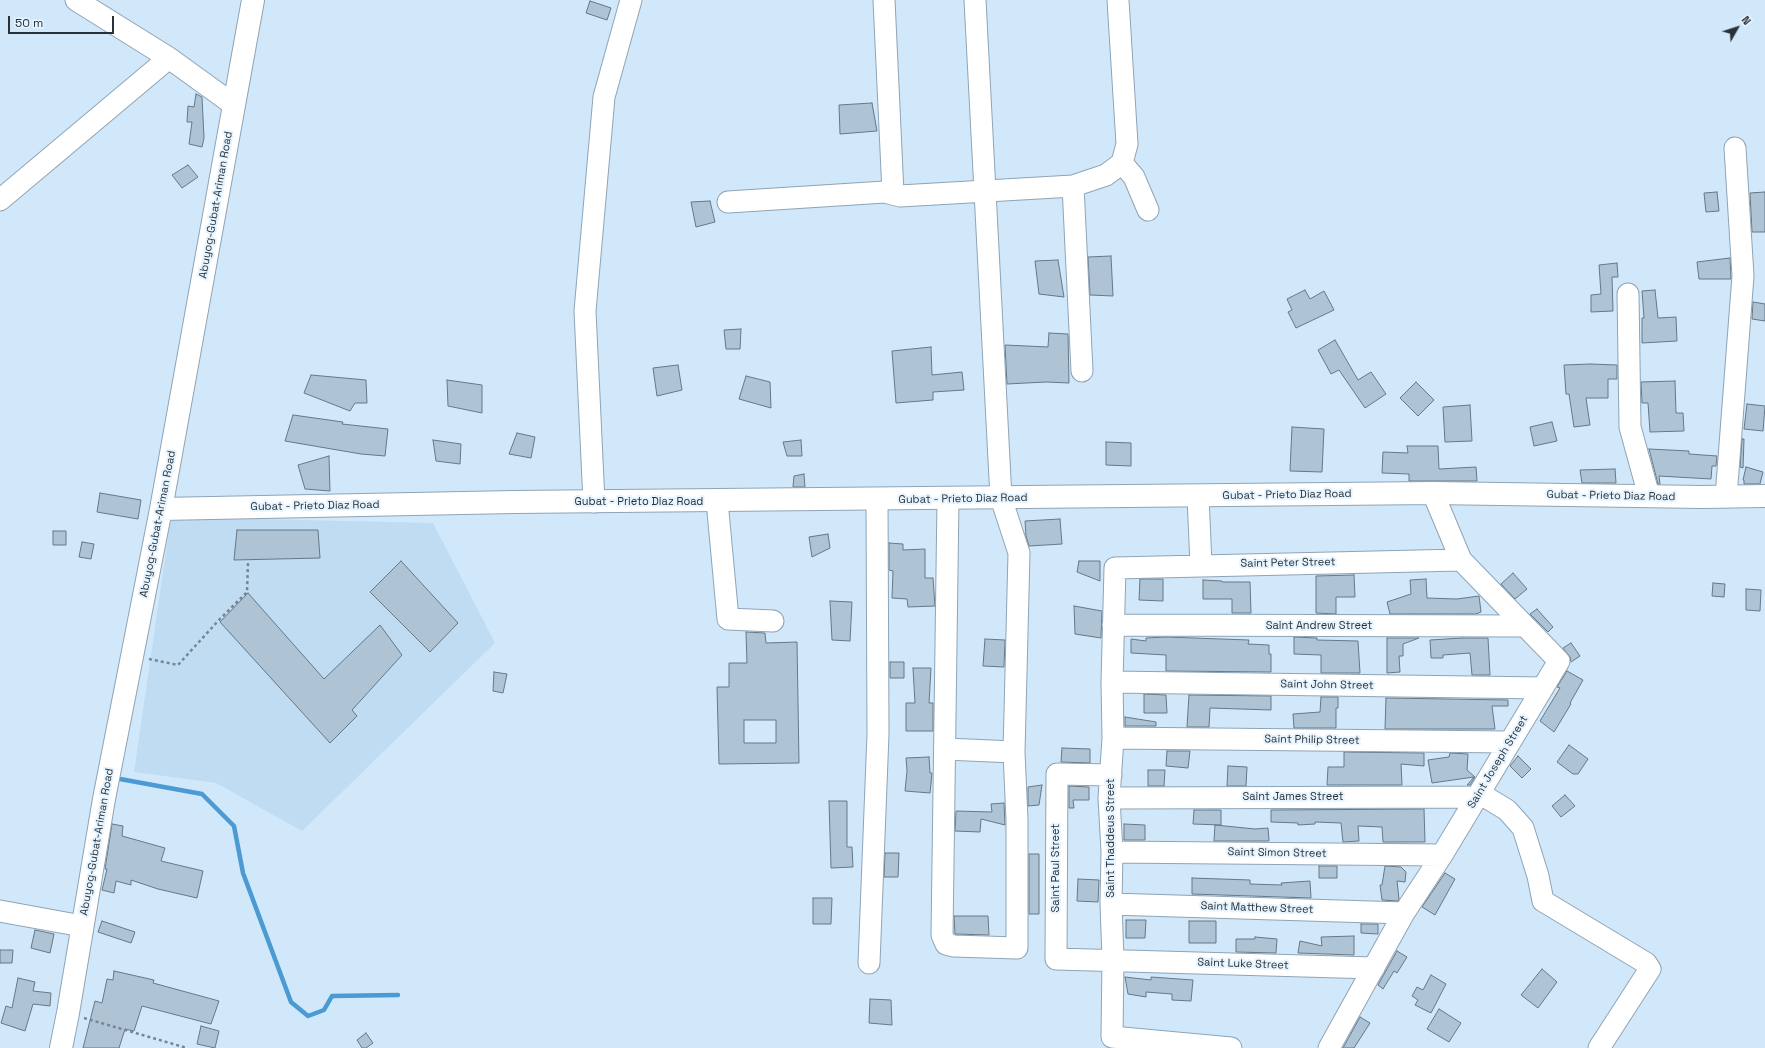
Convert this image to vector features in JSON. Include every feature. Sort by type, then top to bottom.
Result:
[{"type":"main road","name":"Abuyog-Gubat-Ariman Road","points":[[61,1048],[104,799],[162,508],[253,0]]},
{"type":"main road","name":"Gubat - Prieto Diaz Road","points":[[162,508],[1433,493],[1726,497],[1765,496]]},
{"type":"street","points":[[76,0],[169,58],[234,105]]},
{"type":"street","points":[[594,502],[584,311],[604,97],[631,0]]},
{"type":"street","points":[[884,0],[893,193]]},
{"type":"street","points":[[948,499],[942,935],[946,944],[954,946],[1016,948],[1017,820],[1014,752],[1019,553],[1001,498],[975,0]]},
{"type":"street","points":[[728,202],[885,192],[900,196],[1073,186],[1106,175],[1122,163],[1127,144],[1118,0]]},
{"type":"street","points":[[0,200],[169,58]]},
{"type":"street","points":[[1726,497],[1743,276],[1735,148]]},
{"type":"street","points":[[1122,163],[1134,177],[1148,210]]},
{"type":"street","points":[[1073,186],[1082,371]]},
{"type":"street","points":[[1628,294],[1630,427],[1649,496]]},
{"type":"street","name":"Saint Joseph Street","points":[[1329,1048],[1404,913],[1442,855],[1559,661],[1461,560],[1433,493]]},
{"type":"street","points":[[1198,496],[1201,565]]},
{"type":"street","points":[[869,963],[878,734],[878,500]]},
{"type":"street","points":[[717,501],[728,619],[773,621]]},
{"type":"street","name":"Saint Peter Street","points":[[1115,568],[1461,560]]},
{"type":"street","name":"Saint Thaddeus Street","points":[[1115,568],[1112,682],[1113,738],[1109,798],[1112,852],[1112,1037],[1230,1048]]},
{"type":"street","name":"Saint Andrew Street","points":[[1113,626],[1525,626]]},
{"type":"street","name":"Saint John Street","points":[[1112,682],[1543,688]]},
{"type":"street","name":"Saint Philip Street","points":[[1113,738],[1510,742]]},
{"type":"street","points":[[945,749],[1014,752]]},
{"type":"street","name":"Saint Paul Street","points":[[1111,775],[1057,774],[1056,959],[1113,960]]},
{"type":"street","points":[[1478,795],[1507,810],[1523,828],[1538,876],[1543,901],[1646,963],[1650,969],[1598,1048]]},
{"type":"street","name":"Saint James Street","points":[[1109,798],[1478,795]]},
{"type":"street","name":"Saint Simon Street","points":[[1112,852],[1442,855]]},
{"type":"street","name":"Saint Matthew Street","points":[[1111,904],[1404,913]]},
{"type":"street","points":[[0,911],[82,926]]},
{"type":"street","name":"Saint Luke Street","points":[[1113,960],[1374,968]]},
{"type":"path","points":[[133,655],[178,666],[218,620],[248,592],[248,563]]},
{"type":"path","points":[[68,1013],[187,1048]]},
{"type":"shaded area","points":[[171,517],[433,523],[495,643],[302,831],[216,783],[134,772]]},
{"type":"building","points":[[590,1],[611,8],[607,20],[586,13]]},
{"type":"building","points":[[196,94],[202,97],[204,138],[202,147],[189,144],[192,122],[187,122],[188,106],[194,107]]},
{"type":"building","points":[[872,103],[877,131],[840,134],[839,105]]},
{"type":"building","points":[[188,165],[198,177],[182,188],[172,175]]},
{"type":"building","points":[[1717,192],[1719,211],[1706,212],[1704,193]]},
{"type":"building","points":[[1765,192],[1765,232],[1752,232],[1750,193]]},
{"type":"building","points":[[710,201],[715,222],[696,227],[691,202]]},
{"type":"building","points":[[1111,256],[1113,296],[1090,295],[1088,257]]},
{"type":"building","points":[[1730,258],[1731,279],[1699,279],[1697,262]]},
{"type":"building","points":[[1058,260],[1064,297],[1039,294],[1035,261]]},
{"type":"building","points":[[1617,263],[1618,277],[1612,277],[1613,311],[1591,312],[1591,295],[1601,294],[1599,265]]},
{"type":"building","points":[[1305,290],[1310,299],[1324,291],[1334,310],[1296,328],[1288,312],[1292,310],[1287,299]]},
{"type":"building","points":[[1655,290],[1658,318],[1676,317],[1677,341],[1642,343],[1642,318],[1644,318],[1642,291]]},
{"type":"building","points":[[1753,302],[1765,304],[1765,321],[1752,319]]},
{"type":"building","points":[[741,329],[740,349],[726,349],[724,330]]},
{"type":"building","points":[[1049,333],[1068,334],[1069,383],[1046,382],[1007,384],[1005,345],[1048,347]]},
{"type":"building","points":[[1335,340],[1358,380],[1371,372],[1386,394],[1365,408],[1339,370],[1331,374],[1318,350]]},
{"type":"building","points":[[931,347],[932,375],[962,372],[964,390],[933,392],[933,400],[896,403],[892,351]]},
{"type":"building","points":[[678,365],[682,390],[657,396],[653,368]]},
{"type":"building","points":[[1564,365],[1617,365],[1617,379],[1608,379],[1608,398],[1586,398],[1590,425],[1574,427],[1569,394],[1566,394]]},
{"type":"building","points":[[311,375],[366,380],[367,403],[355,403],[350,411],[304,393]]},
{"type":"building","points":[[746,376],[770,382],[771,408],[739,399]]},
{"type":"building","points":[[447,380],[482,385],[482,413],[448,406]]},
{"type":"building","points":[[1675,381],[1676,413],[1683,413],[1684,431],[1650,432],[1648,403],[1642,403],[1641,382]]},
{"type":"building","points":[[1416,382],[1434,400],[1418,416],[1400,398]]},
{"type":"building","points":[[1747,404],[1765,406],[1763,431],[1744,429]]},
{"type":"building","points":[[1470,405],[1472,441],[1445,442],[1443,407]]},
{"type":"building","points":[[293,415],[343,422],[342,424],[388,429],[385,456],[361,454],[285,441]]},
{"type":"building","points":[[1552,422],[1557,441],[1534,446],[1530,427]]},
{"type":"building","points":[[1292,427],[1324,429],[1322,472],[1290,471]]},
{"type":"building","points":[[517,433],[535,437],[531,458],[509,454]]},
{"type":"building","points":[[1742,439],[1744,439],[1743,468],[1740,467]]},
{"type":"building","points":[[433,440],[461,444],[460,464],[436,461]]},
{"type":"building","points":[[801,440],[802,456],[787,456],[783,442]]},
{"type":"building","points":[[1106,442],[1131,443],[1131,466],[1106,465]]},
{"type":"building","points":[[1407,446],[1438,446],[1439,469],[1476,467],[1477,481],[1409,481],[1409,474],[1382,473],[1383,452],[1408,453]]},
{"type":"building","points":[[1649,449],[1689,451],[1689,454],[1717,456],[1716,466],[1712,466],[1711,479],[1659,476],[1660,484],[1658,484]]},
{"type":"building","points":[[329,456],[330,491],[305,489],[298,465]]},
{"type":"building","points":[[1746,467],[1763,472],[1760,484],[1744,484],[1743,480]]},
{"type":"building","points":[[1615,469],[1616,483],[1582,483],[1580,470]]},
{"type":"building","points":[[804,474],[805,487],[793,487],[794,476]]},
{"type":"building","points":[[100,493],[141,500],[138,519],[97,512]]},
{"type":"building","points":[[1060,519],[1062,544],[1029,546],[1026,536],[1025,521]]},
{"type":"building","points":[[237,530],[318,530],[320,558],[234,560]]},
{"type":"building","points":[[53,531],[66,531],[66,545],[53,545]]},
{"type":"building","points":[[828,534],[830,548],[812,557],[809,537]]},
{"type":"building","points":[[82,542],[94,544],[91,559],[79,557]]},
{"type":"building","points":[[889,543],[903,544],[903,550],[925,549],[925,578],[933,578],[935,606],[908,607],[907,599],[892,598],[893,571],[889,570]]},
{"type":"building","points":[[401,561],[458,623],[430,652],[370,592]]},
{"type":"building","points":[[1079,561],[1100,561],[1100,581],[1077,572]]},
{"type":"building","points":[[1513,573],[1527,589],[1515,599],[1501,584]]},
{"type":"building","points":[[1354,575],[1355,597],[1336,597],[1336,614],[1316,613],[1316,576]]},
{"type":"building","points":[[1140,579],[1163,579],[1163,601],[1139,600]]},
{"type":"building","points":[[1426,579],[1427,598],[1457,599],[1479,596],[1481,612],[1476,614],[1390,614],[1387,602],[1411,594],[1410,580]]},
{"type":"building","points":[[1203,580],[1250,582],[1251,613],[1232,613],[1232,599],[1203,599]]},
{"type":"building","points":[[1713,583],[1725,584],[1724,597],[1712,596]]},
{"type":"building","points":[[1746,589],[1761,590],[1760,611],[1746,610]]},
{"type":"building","points":[[248,593],[324,679],[380,625],[402,655],[352,710],[357,716],[330,743],[220,622]]},
{"type":"building","points":[[830,601],[852,602],[850,641],[832,640]]},
{"type":"building","points":[[1074,606],[1102,611],[1101,638],[1075,634]]},
{"type":"building","points":[[1537,609],[1553,627],[1548,632],[1530,614]]},
{"type":"building","points":[[746,632],[765,633],[766,643],[797,642],[799,763],[719,764],[717,687],[729,687],[729,663],[747,663]],"holes":[[[744,720],[776,720],[776,743],[744,743]]]},
{"type":"building","points":[[1166,637],[1249,640],[1248,644],[1269,645],[1269,654],[1271,654],[1271,672],[1166,671],[1166,655],[1131,653],[1131,639],[1146,641],[1146,638]]},
{"type":"building","points":[[1294,637],[1317,638],[1317,640],[1358,641],[1360,673],[1321,673],[1321,655],[1294,654]]},
{"type":"building","points":[[1387,638],[1419,638],[1403,644],[1403,656],[1399,656],[1400,672],[1387,673]]},
{"type":"building","points":[[1488,638],[1490,675],[1472,675],[1470,653],[1443,655],[1443,658],[1431,658],[1430,640]]},
{"type":"building","points":[[985,639],[1005,640],[1004,667],[983,666]]},
{"type":"building","points":[[1571,643],[1580,656],[1571,662],[1570,657],[1563,648]]},
{"type":"building","points":[[890,662],[904,662],[904,678],[890,678]]},
{"type":"building","points":[[913,668],[931,668],[929,703],[933,703],[933,731],[906,731],[906,703],[915,703]]},
{"type":"building","points":[[1567,671],[1583,680],[1570,703],[1571,704],[1554,732],[1540,721],[1560,688],[1557,687]]},
{"type":"building","points":[[494,672],[507,674],[503,693],[493,691]]},
{"type":"building","points":[[1144,694],[1166,695],[1167,713],[1144,713]]},
{"type":"building","points":[[1189,695],[1271,696],[1271,710],[1210,708],[1209,727],[1187,727]]},
{"type":"building","points":[[1321,697],[1338,697],[1338,708],[1336,708],[1336,728],[1294,728],[1293,714],[1320,712]]},
{"type":"building","points":[[1386,698],[1508,700],[1508,706],[1492,706],[1495,729],[1385,729]]},
{"type":"building","points":[[1125,717],[1156,722],[1156,726],[1125,726]]},
{"type":"building","points":[[1569,745],[1588,759],[1578,774],[1573,774],[1557,762]]},
{"type":"building","points":[[1062,748],[1090,749],[1090,763],[1061,762]]},
{"type":"building","points":[[1167,751],[1190,751],[1188,768],[1166,766]]},
{"type":"building","points":[[1344,752],[1424,753],[1424,766],[1401,764],[1402,785],[1327,785],[1328,767],[1344,767]]},
{"type":"building","points":[[1450,753],[1468,754],[1467,770],[1475,777],[1470,785],[1467,785],[1474,777],[1432,783],[1428,760],[1449,757]]},
{"type":"building","points":[[1518,756],[1531,769],[1522,778],[1510,766]]},
{"type":"building","points":[[929,757],[930,773],[932,773],[930,793],[905,791],[907,771],[906,758]]},
{"type":"building","points":[[1228,766],[1247,767],[1246,786],[1227,786]]},
{"type":"building","points":[[1148,770],[1165,770],[1164,786],[1148,786]]},
{"type":"building","points":[[1042,785],[1039,805],[1028,806],[1028,787]]},
{"type":"building","points":[[1069,786],[1089,787],[1089,800],[1073,800],[1074,808],[1069,808]]},
{"type":"building","points":[[1565,795],[1575,806],[1561,817],[1552,806]]},
{"type":"building","points":[[829,801],[847,801],[847,847],[852,847],[853,867],[831,868]]},
{"type":"building","points":[[1004,803],[1005,825],[981,819],[980,832],[955,831],[956,811],[992,812],[991,804]]},
{"type":"building","points":[[1424,809],[1425,842],[1383,842],[1382,827],[1358,826],[1359,841],[1343,842],[1341,823],[1315,822],[1315,824],[1298,825],[1298,823],[1271,822],[1271,810]]},
{"type":"building","points":[[1194,810],[1221,810],[1221,825],[1193,824]]},
{"type":"building","points":[[112,824],[123,826],[122,836],[165,848],[161,861],[203,871],[197,898],[158,889],[131,880],[131,885],[116,881],[114,893],[102,890],[107,869],[105,869]]},
{"type":"building","points":[[1124,824],[1145,825],[1145,840],[1124,840]]},
{"type":"building","points":[[1215,825],[1255,829],[1268,828],[1269,841],[1214,841]]},
{"type":"building","points":[[885,853],[899,853],[898,877],[884,877]]},
{"type":"building","points":[[1029,854],[1039,854],[1039,914],[1029,914]]},
{"type":"building","points":[[1319,866],[1337,866],[1337,878],[1319,878]]},
{"type":"building","points":[[1385,866],[1401,867],[1406,872],[1405,882],[1397,881],[1398,901],[1382,900],[1380,885],[1382,885]]},
{"type":"building","points":[[1445,873],[1455,879],[1435,915],[1422,907]]},
{"type":"building","points":[[1192,878],[1250,880],[1250,884],[1282,885],[1281,883],[1310,881],[1311,898],[1192,894]]},
{"type":"building","points":[[1078,879],[1099,880],[1098,902],[1077,901]]},
{"type":"building","points":[[813,898],[832,898],[831,924],[813,924]]},
{"type":"building","points":[[954,916],[988,916],[989,935],[955,934]]},
{"type":"building","points":[[1126,920],[1146,920],[1145,938],[1126,938]]},
{"type":"building","points":[[102,921],[135,932],[131,943],[98,932]]},
{"type":"building","points":[[1189,921],[1216,921],[1216,943],[1189,943]]},
{"type":"building","points":[[1361,924],[1378,924],[1378,934],[1361,933]]},
{"type":"building","points":[[35,930],[54,934],[50,953],[31,948]]},
{"type":"building","points":[[1354,936],[1354,955],[1298,953],[1300,941],[1322,946],[1321,937]]},
{"type":"building","points":[[1255,937],[1277,939],[1276,953],[1236,952],[1236,939],[1255,939]]},
{"type":"building","points":[[0,950],[13,950],[12,963],[0,963]]},
{"type":"building","points":[[1397,951],[1407,957],[1397,973],[1394,971],[1383,989],[1378,985]]},
{"type":"building","points":[[1542,969],[1557,982],[1538,1008],[1521,995]]},
{"type":"building","points":[[114,971],[154,980],[153,983],[219,1001],[211,1024],[142,1006],[134,1031],[125,1029],[119,1048],[83,1048],[95,1001],[102,1003],[107,979],[113,980]]},
{"type":"building","points":[[1431,975],[1446,984],[1431,1013],[1415,1005],[1418,1000],[1412,996],[1417,987],[1423,990]]},
{"type":"building","points":[[1125,977],[1151,980],[1151,977],[1193,980],[1191,1001],[1172,1000],[1172,994],[1146,992],[1146,997],[1128,994]]},
{"type":"building","points":[[18,978],[35,982],[33,991],[51,993],[50,1006],[33,1004],[25,1031],[1,1023],[6,1006],[12,1008]]},
{"type":"building","points":[[870,999],[891,1000],[892,1025],[869,1023]]},
{"type":"building","points":[[1439,1009],[1461,1023],[1449,1042],[1427,1029]]},
{"type":"building","points":[[1360,1017],[1370,1023],[1354,1048],[1343,1048]]},
{"type":"building","points":[[201,1026],[219,1031],[215,1048],[197,1044]]},
{"type":"building","points":[[366,1033],[373,1043],[366,1048],[362,1048],[357,1040]]},
{"type":"waterway","points":[[120,779],[202,794],[234,826],[243,873],[291,1002],[308,1016],[324,1010],[332,996],[398,995]]}]
